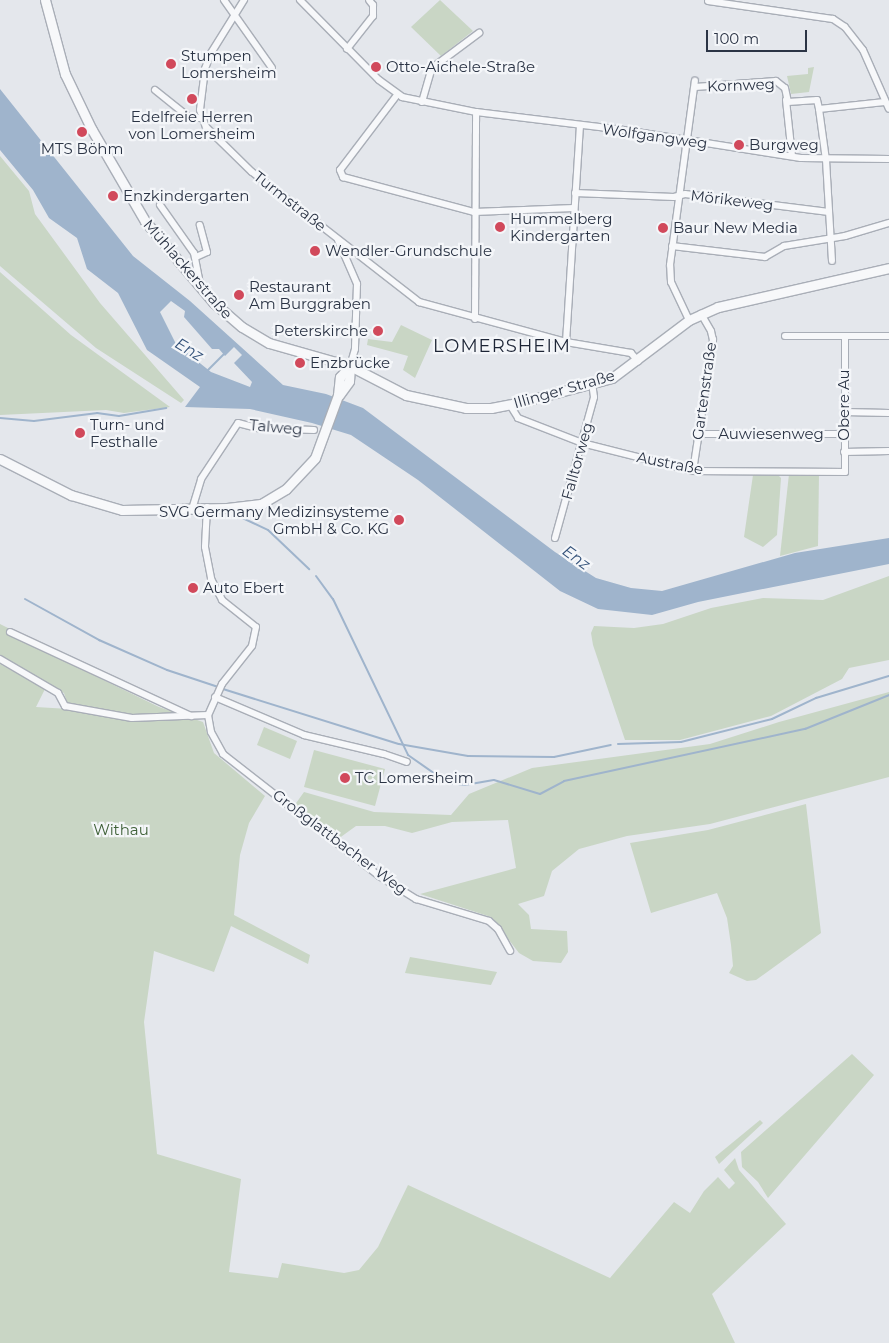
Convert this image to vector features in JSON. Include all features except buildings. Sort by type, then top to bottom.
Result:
[{"type":"street","name":"Mühlackerstraße","points":[[45,0],[56,48],[80,108],[144,221],[225,314],[258,337]]},
{"type":"street","points":[[224,0],[272,68]]},
{"type":"street","points":[[155,90],[190,118],[202,118],[205,68],[233,12],[244,0]]},
{"type":"street","name":"Wolfgangweg","points":[[300,0],[347,49],[397,95],[422,102],[476,112],[792,156],[826,160],[889,159]]},
{"type":"street","points":[[347,49],[373,16],[373,5],[369,0]]},
{"type":"street","points":[[708,1],[833,19],[845,27],[863,50],[889,110]]},
{"type":"street","points":[[422,102],[432,68],[479,33]]},
{"type":"street","name":"Kornweg","points":[[687,140],[695,84],[776,81],[785,88],[786,100],[817,100],[818,109]]},
{"type":"street","points":[[397,95],[340,170],[341,175],[474,212],[574,208]]},
{"type":"street","points":[[786,100],[792,156]]},
{"type":"street","points":[[832,261],[826,160],[818,109],[885,102]]},
{"type":"street","points":[[475,319],[474,212],[476,112]]},
{"type":"street","name":"Turmstraße","points":[[202,118],[214,137],[252,172],[408,295],[475,319],[566,342],[631,353],[638,361]]},
{"type":"street","points":[[566,342],[580,125]]},
{"type":"street","points":[[687,140],[672,246],[671,282],[689,320]]},
{"type":"street","name":"Mörikeweg","points":[[575,193],[679,196],[829,212]]},
{"type":"street","points":[[160,205],[196,257],[201,288]]},
{"type":"street","points":[[672,246],[765,257],[784,246],[830,240],[889,223]]},
{"type":"street","points":[[196,257],[207,252],[200,225]]},
{"type":"street","points":[[0,459],[71,495],[104,506],[134,510],[193,506],[245,507],[275,497],[308,469],[325,438],[338,395],[350,366],[355,344],[357,284],[338,238]]},
{"type":"street","name":"Illinger Straße","points":[[258,337],[299,354],[350,366],[406,395],[466,408],[510,405],[622,373],[689,320],[701,314],[889,268]]},
{"type":"street","name":"Gartenstraße","points":[[693,471],[712,340],[711,331],[701,314]]},
{"type":"street","points":[[785,336],[844,338],[889,336]]},
{"type":"street","name":"Obere Au","points":[[844,338],[844,472]]},
{"type":"street","name":"Falltorweg","points":[[555,538],[594,397],[592,383]]},
{"type":"street","name":"Austraße","points":[[510,405],[518,418],[582,443],[693,471],[844,472]]},
{"type":"street","points":[[844,412],[889,413]]},
{"type":"street","name":"Talweg","points":[[193,506],[194,493],[201,479],[238,422],[257,428],[314,430]]},
{"type":"street","name":"Auwiesenweg","points":[[699,434],[844,434]]},
{"type":"street","points":[[844,452],[889,451]]},
{"type":"street","points":[[0,659],[58,693],[65,706],[132,718],[208,715],[222,684],[252,646],[256,628],[222,600],[211,579],[204,547],[207,507]]},
{"type":"street","points":[[10,632],[172,709],[195,717]]},
{"type":"street","points":[[216,694],[226,702],[304,735],[384,754],[406,762]]},
{"type":"street","name":"Großglattbacher Weg","points":[[208,715],[211,732],[223,754],[379,876],[416,899],[489,922],[498,929],[510,951]]},
{"type":"green space","points":[[440,0],[473,31],[441,56],[411,27]]},
{"type":"green space","points":[[814,67],[809,92],[791,94],[787,76],[808,74],[808,68]]},
{"type":"green space","points":[[0,156],[29,191],[35,214],[100,303],[184,400],[181,403],[96,348],[0,266]]},
{"type":"green space","points":[[0,272],[71,335],[170,407],[124,413],[106,410],[0,415]]},
{"type":"green space","points":[[401,325],[432,340],[415,378],[403,370],[408,356],[367,345],[368,339],[392,342]]},
{"type":"green space","points":[[789,474],[819,474],[818,546],[780,556]]},
{"type":"green space","points":[[753,475],[778,475],[781,478],[777,535],[763,547],[744,537]]},
{"type":"green space","points":[[889,576],[889,660],[849,668],[842,679],[771,716],[680,740],[625,740],[593,645],[591,633],[594,626],[634,628],[663,624],[711,608],[763,598],[823,600]]},
{"type":"green space","name":"Withau","points":[[0,624],[10,629],[9,634],[159,707],[203,722],[214,753],[265,796],[249,823],[240,855],[234,915],[310,955],[308,964],[231,926],[214,972],[154,951],[144,1022],[157,1154],[241,1179],[229,1272],[278,1278],[282,1263],[344,1273],[359,1270],[378,1247],[408,1185],[610,1278],[674,1202],[690,1213],[704,1191],[718,1177],[729,1189],[735,1183],[724,1170],[735,1158],[739,1170],[786,1224],[712,1294],[735,1343],[0,1343],[0,664],[45,689],[36,707],[69,709],[64,693],[0,657]]},
{"type":"green space","points":[[889,692],[889,777],[710,824],[627,836],[579,849],[552,871],[544,896],[518,904],[529,915],[531,929],[567,931],[568,952],[561,963],[533,961],[519,953],[491,917],[420,894],[516,868],[508,820],[452,822],[412,833],[385,826],[356,826],[338,839],[294,806],[304,792],[374,812],[451,815],[469,794],[532,768],[710,744],[779,722]]},
{"type":"green space","points":[[264,727],[297,741],[290,759],[257,745]]},
{"type":"green space","name":"TC Lomersheim","points":[[314,750],[385,769],[375,806],[304,787]]},
{"type":"green space","points":[[806,804],[821,933],[756,980],[747,981],[729,973],[733,966],[727,918],[717,893],[651,913],[630,843],[708,830]]},
{"type":"green space","points":[[410,957],[497,972],[491,985],[405,973]]},
{"type":"green space","points":[[852,1054],[874,1075],[768,1198],[758,1182],[742,1167],[741,1152]]},
{"type":"green space","points":[[760,1120],[763,1123],[719,1164],[715,1157]]},
{"type":"water","points":[[0,89],[133,256],[190,301],[283,385],[326,394],[363,408],[555,552],[596,578],[631,588],[662,591],[795,553],[889,538],[889,564],[698,602],[652,615],[598,609],[560,591],[418,480],[351,435],[312,423],[250,409],[185,407],[200,387],[147,350],[118,293],[87,269],[77,238],[49,218],[33,190],[0,150]],"holes":[[[171,301],[185,311],[184,317],[212,349],[219,349],[225,356],[234,347],[242,355],[234,363],[252,382],[250,387],[211,372],[176,344],[160,312]]]},
{"type":"waterway","points":[[208,370],[224,354]]},
{"type":"waterway","points":[[0,418],[34,421],[97,413],[119,416],[166,408]]},
{"type":"waterway","points":[[236,515],[268,530],[309,569]]},
{"type":"waterway","points":[[316,576],[333,599],[408,755],[448,783],[465,785],[494,780],[540,794],[564,781],[805,729],[889,695]]},
{"type":"waterway","points":[[25,599],[99,640],[167,670],[218,687]]},
{"type":"waterway","points":[[618,744],[681,742],[772,719],[816,698],[889,676]]},
{"type":"waterway","points":[[223,689],[399,744],[468,756],[554,757],[611,745]]},
{"type":"place","name":"Stumpen Lomersheim","points":[[171,64]]},
{"type":"place","name":"Otto-Aichele-Straße","points":[[376,67]]},
{"type":"place","name":"Edelfreie Herren von Lomersheim","points":[[192,99]]},
{"type":"place","name":"MTS Böhm","points":[[82,132]]},
{"type":"place","name":"Burgweg","points":[[739,145]]},
{"type":"place","name":"Enzkindergarten","points":[[113,196]]},
{"type":"place","name":"Hummelberg Kindergarten","points":[[500,227]]},
{"type":"place","name":"Baur New Media","points":[[663,228]]},
{"type":"place","name":"Wendler-Grundschule","points":[[315,251]]},
{"type":"place","name":"Restaurant Am Burggraben","points":[[239,295]]},
{"type":"place","name":"Peterskirche","points":[[378,331]]},
{"type":"place","name":"Enzbrücke","points":[[300,363]]},
{"type":"place","name":"Turn- und Festhalle","points":[[80,433]]},
{"type":"place","name":"SVG Germany Medizinsysteme GmbH & Co. KG","points":[[399,520]]},
{"type":"place","name":"Auto Ebert","points":[[193,588]]},
{"type":"place","name":"TC Lomersheim","points":[[345,778]]},
{"type":"district","name":"LOMERSHEIM","points":[[502,346]]},
{"type":"water label","name":"Enz","points":[[189,350]]},
{"type":"water label","name":"Enz","points":[[576,558]]}]
